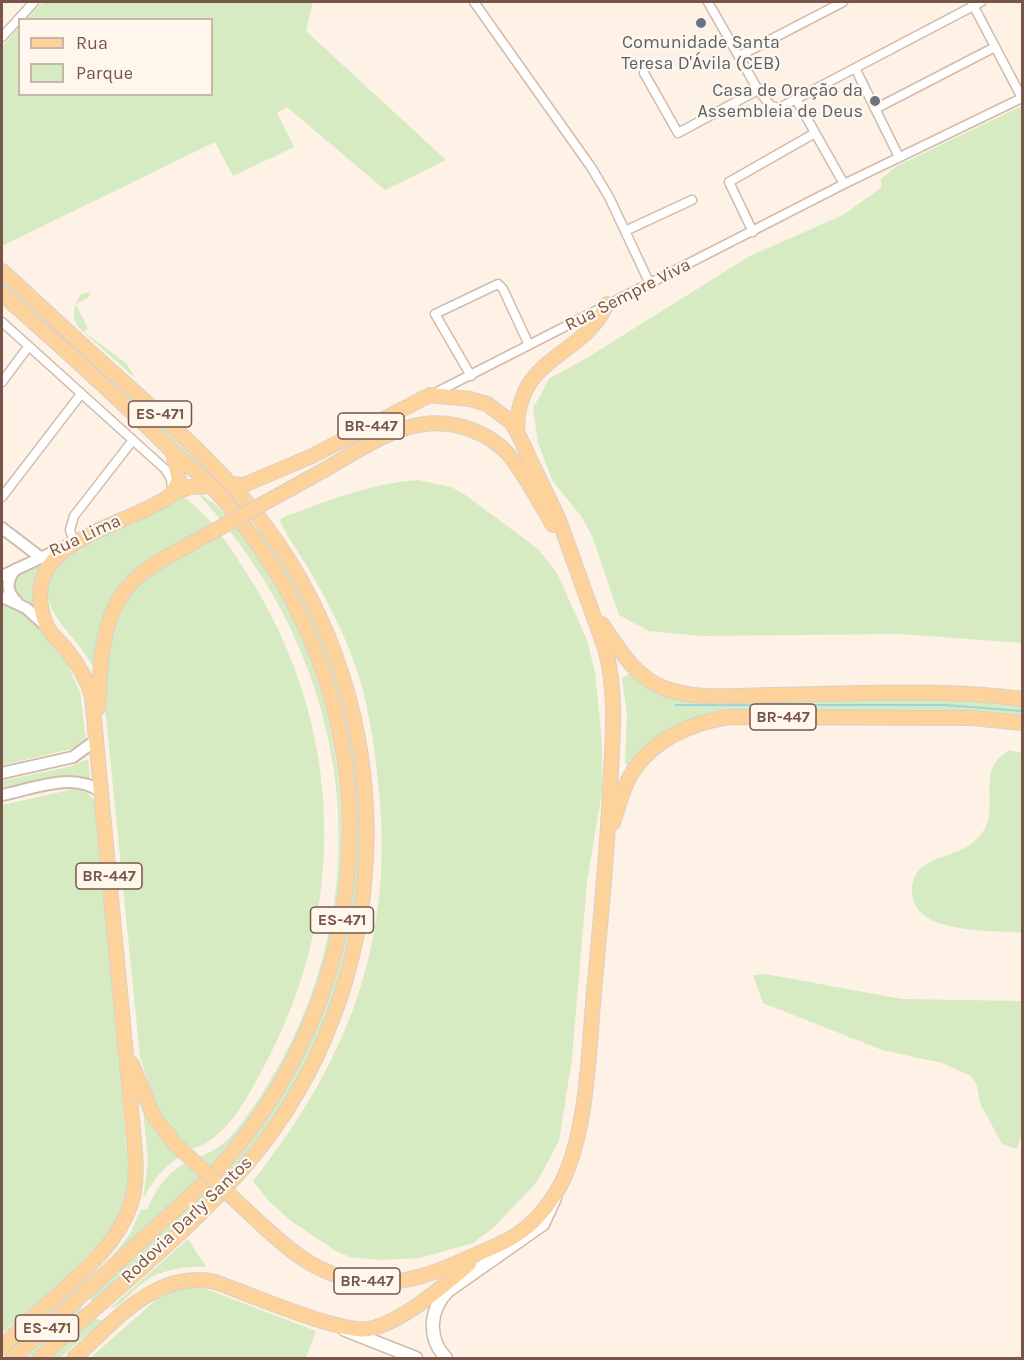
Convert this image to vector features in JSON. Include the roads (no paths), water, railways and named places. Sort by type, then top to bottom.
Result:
[{"type":"main road","name":"Rodovia Darly Santos","points":[[2,271],[153,407],[231,484],[267,528],[301,580],[328,635],[349,694],[362,754],[368,816],[366,877],[357,939],[340,998],[317,1055],[287,1109],[263,1143],[208,1204],[40,1359]]},
{"type":"main road","name":"Rodovia Darly Santos","points":[[2,294],[102,383],[211,486],[253,538],[286,588],[312,642],[332,698],[344,757],[350,816],[348,876],[340,935],[324,993],[309,1030],[282,1083],[249,1133],[196,1192],[13,1359]]},
{"type":"main road","points":[[517,432],[519,404],[525,388],[546,363],[594,328],[607,304]]},
{"type":"main road","name":"Rua Sempre Viva","points":[[231,484],[244,485],[312,456],[430,395]]},
{"type":"main road","name":"BR-447","points":[[430,395],[470,399],[487,404],[511,422],[572,554],[610,668],[614,738],[608,840],[582,1112],[572,1158],[560,1184],[526,1228],[483,1252],[432,1275],[388,1282],[360,1281],[332,1274],[305,1261],[262,1226],[174,1143],[153,1115],[140,1087],[130,1056],[122,1012],[96,740],[102,650],[108,621],[130,584],[147,569],[399,428],[431,422],[463,426],[493,441],[510,455],[572,554]]},
{"type":"main road","points":[[170,495],[179,476],[173,452]]},
{"type":"main road","name":"Rua Lima","points":[[74,542],[170,495],[189,488],[211,486]]},
{"type":"main road","points":[[74,542],[56,558],[45,579],[42,604],[48,628],[85,677],[92,697],[96,740]]},
{"type":"main road","name":"BR-447","points":[[591,607],[632,666],[653,682],[677,692],[736,695],[970,694],[1023,699]]},
{"type":"main road","name":"BR-447","points":[[608,840],[635,767],[659,744],[691,726],[708,720],[746,717],[917,717],[981,718],[1023,723]]},
{"type":"main road","points":[[2,1348],[110,1244],[128,1213],[136,1171],[122,1012]]},
{"type":"main road","points":[[446,1359],[437,1346],[433,1332],[433,1319],[440,1300],[449,1290],[543,1224],[550,1213],[560,1184]]},
{"type":"main road","name":"BR-447","points":[[74,1359],[123,1315],[158,1288],[173,1282],[198,1279],[223,1285],[322,1320],[360,1329],[381,1325],[440,1288],[483,1252]]},
{"type":"main road","points":[[322,1320],[416,1359]]},
{"type":"street","points":[[19,18],[34,2]]},
{"type":"street","points":[[474,2],[591,167],[609,198],[650,284]]},
{"type":"street","points":[[708,2],[758,90],[767,102],[775,107],[784,106],[975,3],[995,47],[1023,98]]},
{"type":"street","points":[[739,56],[843,2]]},
{"type":"street","points":[[2,37],[18,20]]},
{"type":"street","points":[[875,109],[995,47]]},
{"type":"street","points":[[855,68],[900,157]]},
{"type":"street","points":[[644,73],[678,133],[758,90]]},
{"type":"street","name":"Rua Sempre Viva","points":[[430,395],[844,184],[1023,98]]},
{"type":"street","points":[[796,99],[844,184]]},
{"type":"street","points":[[753,232],[729,182],[815,133]]},
{"type":"street","points":[[625,231],[692,200]]},
{"type":"street","points":[[471,376],[435,314],[452,304],[498,284],[529,345]]},
{"type":"street","points":[[2,322],[168,472],[172,483],[170,495]]},
{"type":"street","points":[[2,382],[28,347]]},
{"type":"street","points":[[2,497],[81,394]]},
{"type":"street","points":[[74,542],[70,530],[74,516],[133,440]]},
{"type":"street","points":[[2,528],[40,557]]},
{"type":"street","name":"Rua Lima","points":[[2,576],[74,542]]},
{"type":"street","points":[[16,569],[10,577],[8,586],[11,596],[17,603]]},
{"type":"street","points":[[2,597],[34,614],[48,628]]},
{"type":"street","points":[[2,773],[73,757],[96,740]]},
{"type":"street","points":[[2,795],[70,782],[84,783],[101,792]]},
{"type":"waterway","points":[[676,705],[945,705],[1022,711]]},
{"type":"place","name":"Comunidade Santa Teresa D'Ávila (CEB)","points":[[701,23]]},
{"type":"place","name":"Casa de Oração da Assembleia de Deus","points":[[875,101]]}]
